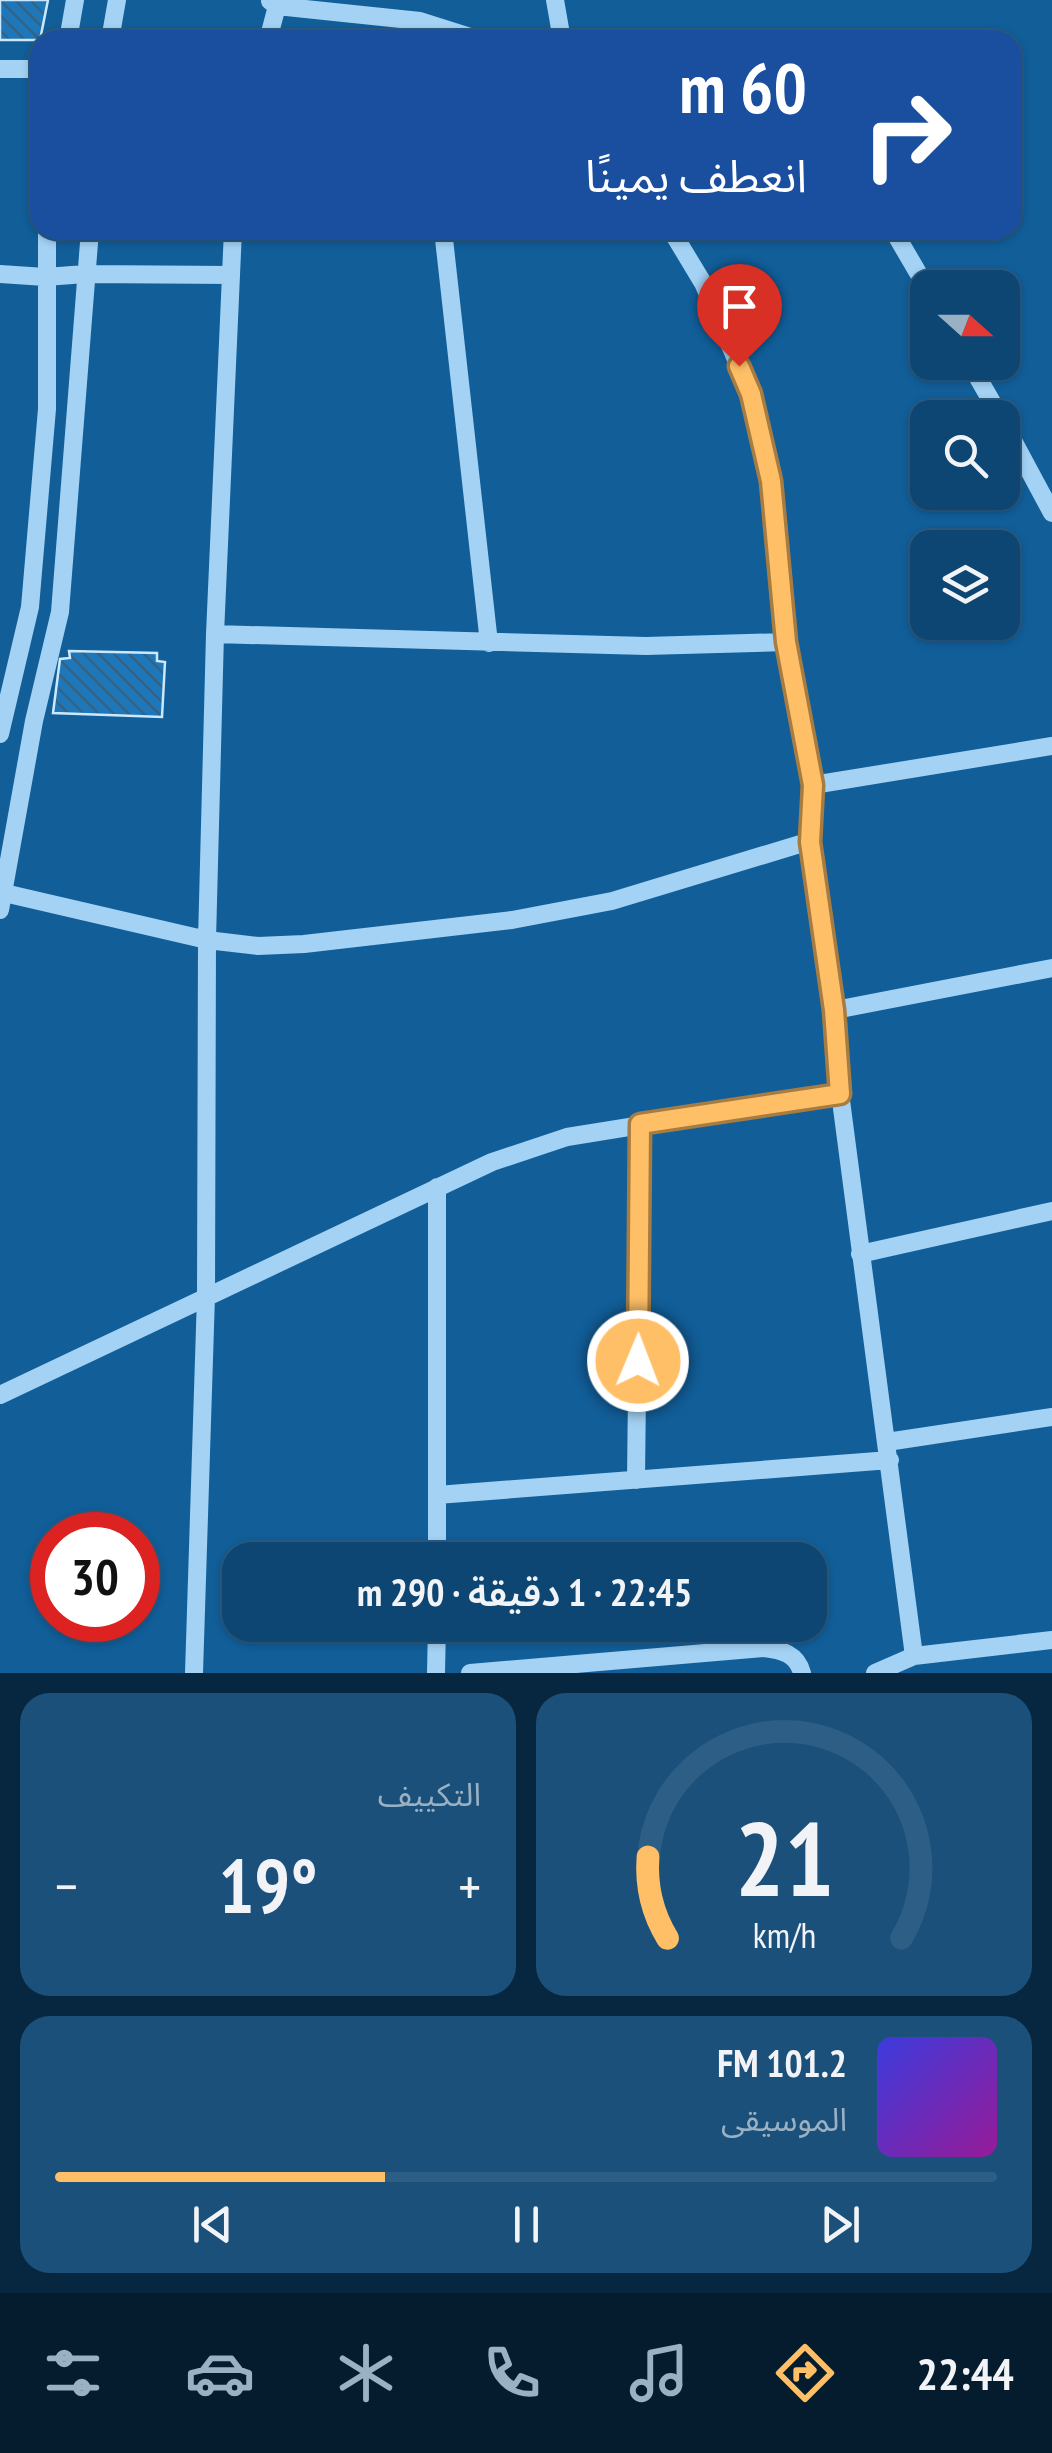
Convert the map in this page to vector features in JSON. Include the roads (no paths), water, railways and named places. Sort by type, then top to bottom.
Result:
[{"type":"street","points":[[70,30],[74,0]]},
{"type":"street","points":[[112,30],[116,0]]},
{"type":"street","points":[[555,0],[560,30]]},
{"type":"street","points":[[269,30],[273,3],[416,30]]},
{"type":"street","points":[[0,69],[30,69]]},
{"type":"street","points":[[0,733],[30,608],[47,410],[47,240]]},
{"type":"street","points":[[89,240],[60,612],[34,722],[1,898],[207,940],[258,946],[304,944],[512,920],[612,902],[810,842]]},
{"type":"street","points":[[194,1673],[206,1296],[207,940],[215,634],[232,240]]},
{"type":"street","points":[[444,240],[489,643]]},
{"type":"street","points":[[677,240],[702,283],[751,394],[771,481],[786,642],[813,785],[810,842],[834,1010],[840,1094],[914,1656]]},
{"type":"street","points":[[899,240],[916,270]]},
{"type":"street","points":[[0,274],[230,275]]},
{"type":"street","points":[[1020,453],[1052,513]]},
{"type":"street","points":[[215,634],[646,646],[786,642]]},
{"type":"street","points":[[813,785],[1052,746]]},
{"type":"street","points":[[834,1010],[1052,968]]},
{"type":"street","points":[[0,1395],[492,1162],[567,1138],[840,1094]]},
{"type":"street","points":[[636,1480],[640,1124]]},
{"type":"street","points":[[436,1187],[437,1542]]},
{"type":"street","points":[[860,1254],[1052,1210]]},
{"type":"street","points":[[437,1495],[636,1480],[888,1451],[1052,1417]]},
{"type":"street","points":[[875,1673],[914,1656],[1052,1640]]},
{"type":"street","points":[[436,1642],[436,1673]]},
{"type":"street","points":[[470,1673],[764,1648],[792,1656],[802,1673]]}]
